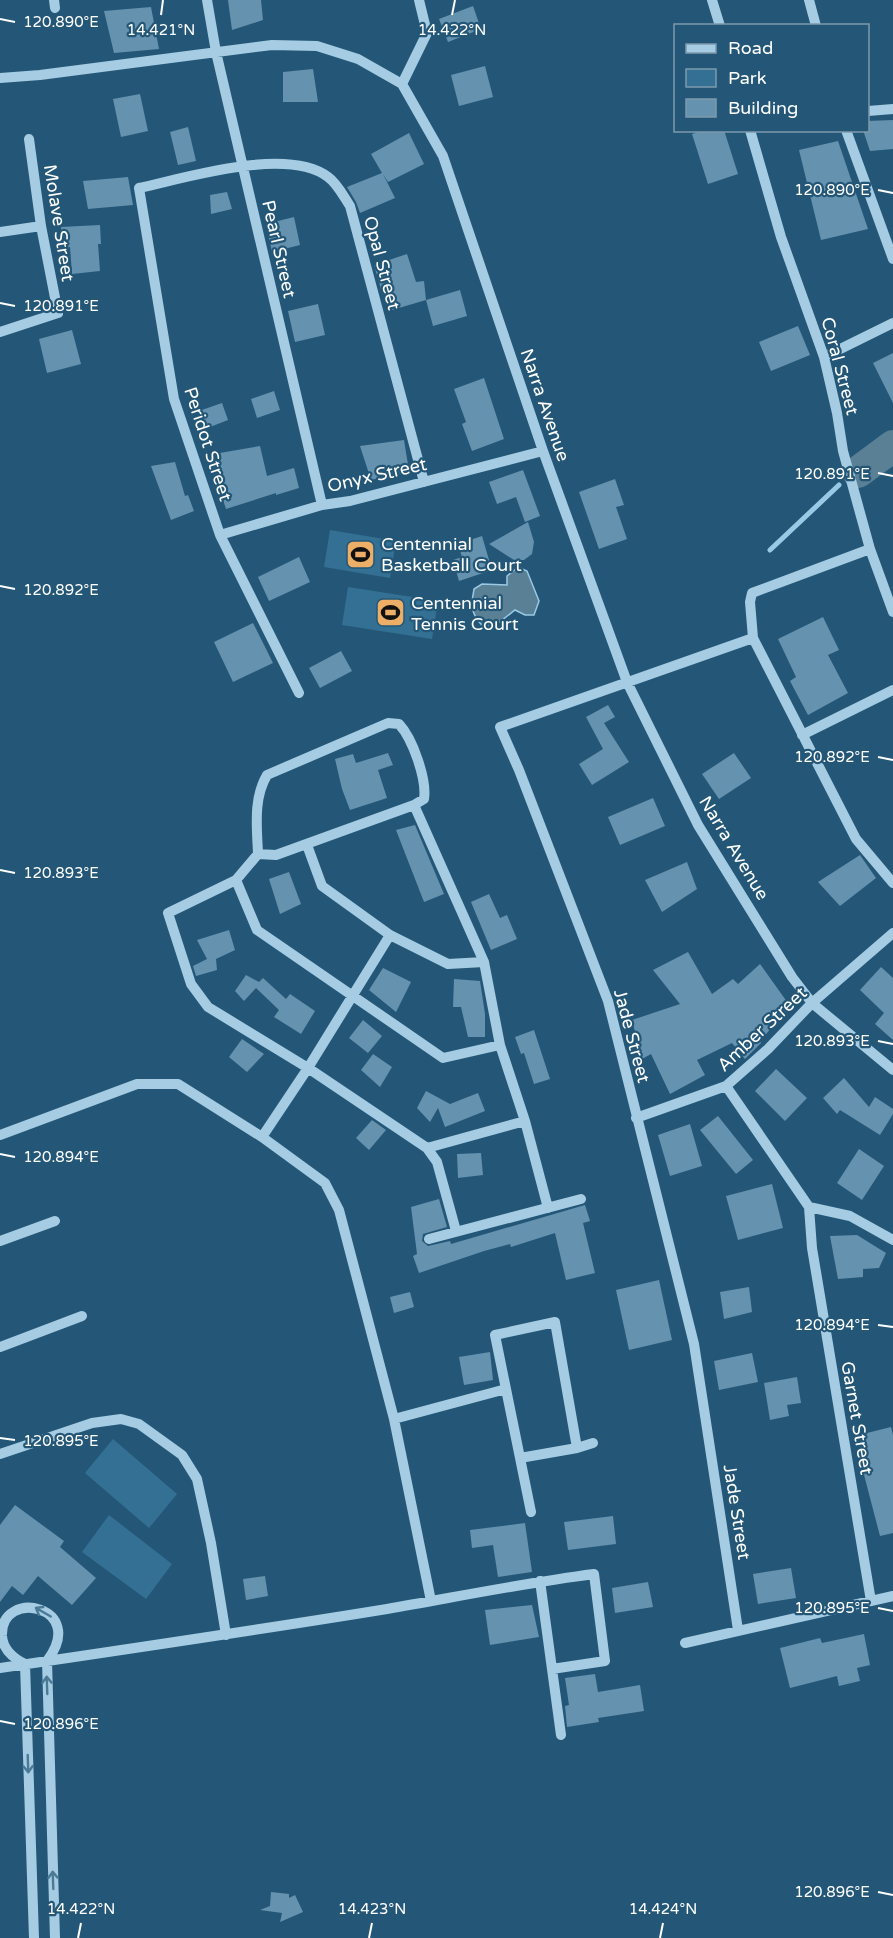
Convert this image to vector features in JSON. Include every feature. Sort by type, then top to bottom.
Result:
[{"type":"street","name":"Pearl Street","points":[[207,0],[216,52],[322,505]]},
{"type":"street","points":[[0,78],[40,75],[272,45],[317,46],[358,59],[402,84],[427,33],[419,0]]},
{"type":"street","points":[[712,0],[719,24]]},
{"type":"street","points":[[809,0],[815,24]]},
{"type":"street","name":"Narra Avenue","points":[[402,84],[443,156],[543,452],[627,682],[698,825],[792,977],[812,1003],[893,1070]]},
{"type":"street","points":[[869,111],[893,109]]},
{"type":"street","name":"Coral Street","points":[[751,132],[781,237],[824,357],[843,451],[870,549],[893,612]]},
{"type":"street","points":[[847,132],[893,259]]},
{"type":"street","name":"Molave Street","points":[[0,332],[58,313],[41,226],[29,139]]},
{"type":"street","name":"Opal Street","points":[[139,188],[242,166],[280,163],[311,168],[329,177],[350,206],[424,482]]},
{"type":"street","name":"Peridot Street","points":[[139,188],[174,399],[220,535],[299,693]]},
{"type":"street","points":[[0,232],[41,226]]},
{"type":"street","points":[[824,357],[893,322]]},
{"type":"street","name":"Onyx Street","points":[[220,535],[322,505],[350,501],[543,452]]},
{"type":"street","points":[[870,549],[752,593],[750,602],[753,638],[802,735],[856,839],[893,883]]},
{"type":"street","name":"Jade Street","points":[[738,1630],[694,1344],[608,1001],[519,770],[500,727],[753,638]]},
{"type":"street","points":[[802,735],[893,690]]},
{"type":"street","points":[[258,854],[276,855],[307,845],[414,805],[424,799],[426,788],[408,733],[399,724],[388,723],[267,775],[260,787],[257,804],[258,854],[236,880],[168,914],[191,984],[208,1007],[308,1068],[428,1148],[437,1162],[456,1231]]},
{"type":"street","points":[[414,805],[484,962],[500,1045],[525,1121],[549,1208]]},
{"type":"street","points":[[307,845],[322,886],[390,935],[448,964],[484,962]]},
{"type":"street","points":[[236,880],[257,930],[443,1058],[500,1045]]},
{"type":"street","name":"Amber Street","points":[[636,1118],[726,1086],[768,1049],[812,1003],[893,933]]},
{"type":"street","points":[[262,1137],[308,1068],[390,935]]},
{"type":"street","points":[[0,1135],[137,1084],[178,1084],[262,1137],[325,1184],[339,1210],[394,1419],[432,1601]]},
{"type":"street","points":[[726,1086],[809,1207],[850,1216],[893,1240]]},
{"type":"street","points":[[428,1148],[525,1121]]},
{"type":"street","points":[[429,1239],[581,1199]]},
{"type":"street","name":"Garnet Street","points":[[809,1207],[812,1248],[871,1601]]},
{"type":"street","points":[[0,1241],[55,1221]]},
{"type":"street","points":[[0,1347],[82,1316]]},
{"type":"street","points":[[531,1512],[495,1335],[555,1322],[577,1448]]},
{"type":"street","points":[[394,1419],[507,1389]]},
{"type":"street","points":[[0,1454],[92,1423],[121,1419],[139,1424],[182,1455],[197,1479],[211,1543],[226,1635]]},
{"type":"street","points":[[520,1458],[593,1443]]},
{"type":"street","points":[[0,1668],[226,1635],[540,1581],[594,1574],[605,1662],[552,1669]]},
{"type":"street","points":[[540,1581],[561,1735]]},
{"type":"street","points":[[685,1643],[893,1596]]},
{"type":"street","points":[[25,1664],[8,1653],[2,1635],[8,1617],[25,1607],[34,1607],[51,1616],[58,1633],[57,1643],[47,1661],[55,1938]]},
{"type":"street","points":[[25,1664],[34,1938]]},
{"type":"green space","name":"Centennial Basketball Court","points":[[330,530],[396,541],[390,578],[324,567]]},
{"type":"green space","name":"Centennial Tennis Court","points":[[348,587],[438,601],[432,639],[342,625]]},
{"type":"green space","points":[[113,1439],[177,1494],[149,1528],[85,1473]]},
{"type":"green space","points":[[109,1515],[172,1564],[146,1599],[82,1552]]},
{"type":"shaded area","points":[[518,567],[527,571],[539,601],[534,615],[525,615],[515,610],[488,631],[473,612],[474,589],[482,584],[507,585],[507,576]]},
{"type":"building","points":[[228,0],[261,0],[263,20],[232,30]]},
{"type":"building","points":[[473,6],[481,29],[448,42],[439,19]]},
{"type":"building","points":[[151,7],[159,49],[114,53],[104,11]]},
{"type":"building","points":[[485,66],[493,97],[459,106],[451,75]]},
{"type":"building","points":[[313,69],[318,102],[283,102],[283,72]]},
{"type":"building","points":[[140,94],[148,131],[121,137],[113,99]]},
{"type":"building","points":[[893,120],[893,149],[870,151],[864,132],[869,132],[869,121]]},
{"type":"building","points":[[188,127],[196,161],[178,165],[170,132]]},
{"type":"building","points":[[725,132],[738,174],[708,184],[692,134]]},
{"type":"building","points":[[409,133],[424,164],[388,182],[383,174],[395,198],[360,213],[347,187],[382,173],[371,154]]},
{"type":"building","points":[[838,141],[868,229],[821,240],[799,150]]},
{"type":"building","points":[[128,177],[133,205],[88,209],[83,181]]},
{"type":"building","points":[[227,192],[232,209],[211,214],[210,195]]},
{"type":"building","points":[[294,217],[300,245],[272,252],[266,224]]},
{"type":"building","points":[[100,225],[101,244],[98,244],[100,271],[72,274],[70,247],[62,248],[61,227]]},
{"type":"building","points":[[407,254],[416,282],[424,281],[426,300],[392,310],[386,287],[381,289],[374,265]]},
{"type":"building","points":[[460,290],[467,316],[433,326],[426,300]]},
{"type":"building","points":[[318,304],[325,335],[295,342],[288,311]]},
{"type":"building","points":[[798,326],[810,355],[771,371],[759,342]]},
{"type":"building","points":[[72,330],[81,364],[47,373],[39,339]]},
{"type":"building","points":[[893,353],[893,403],[873,363]]},
{"type":"building","points":[[484,378],[504,439],[472,451],[462,424],[466,422],[454,389]]},
{"type":"building","points":[[274,391],[280,410],[257,418],[251,399]]},
{"type":"building","points":[[222,403],[228,420],[205,429],[199,411]]},
{"type":"building","points":[[404,440],[409,471],[371,480],[360,446]]},
{"type":"building","points":[[260,446],[267,476],[294,468],[299,488],[226,509],[216,478],[214,479],[214,454]]},
{"type":"building","points":[[175,462],[185,496],[188,495],[194,511],[171,520],[151,466]]},
{"type":"building","points":[[523,470],[540,516],[525,522],[516,497],[497,504],[489,482]]},
{"type":"building","points":[[615,479],[624,505],[616,507],[627,539],[599,549],[579,492]]},
{"type":"building","points":[[528,522],[534,542],[532,554],[524,560],[514,560],[489,544]]},
{"type":"building","points":[[482,536],[492,570],[459,581],[453,560],[462,557],[458,544]]},
{"type":"building","points":[[299,557],[310,582],[269,601],[258,577]]},
{"type":"building","points":[[823,617],[839,650],[828,655],[848,693],[808,715],[790,681],[796,677],[778,639]]},
{"type":"building","points":[[253,623],[273,663],[233,682],[214,642]]},
{"type":"building","points":[[341,651],[352,671],[320,688],[309,668]]},
{"type":"building","points":[[608,705],[615,717],[604,723],[629,762],[592,785],[579,764],[603,749],[586,717]]},
{"type":"building","points":[[388,753],[393,765],[378,770],[387,798],[350,810],[335,759],[353,754],[356,763]]},
{"type":"building","points":[[734,753],[751,778],[719,799],[702,774]]},
{"type":"building","points":[[653,798],[665,826],[620,845],[608,817]]},
{"type":"building","points":[[415,825],[444,894],[424,902],[396,830]]},
{"type":"building","points":[[860,855],[876,878],[840,906],[818,882]]},
{"type":"building","points":[[687,862],[697,889],[662,912],[645,880]]},
{"type":"building","points":[[289,872],[301,904],[280,914],[269,879]]},
{"type":"building","points":[[489,894],[500,918],[507,915],[517,939],[491,950],[471,902]]},
{"type":"building","points":[[229,930],[235,950],[216,959],[217,970],[196,976],[193,966],[207,959],[197,940]]},
{"type":"building","points":[[688,952],[712,994],[733,979],[738,984],[760,964],[790,1006],[760,1041],[761,1043],[745,1059],[732,1043],[697,1060],[705,1075],[670,1094],[651,1054],[642,1059],[632,1020],[680,1004],[653,970]]},
{"type":"building","points":[[881,967],[893,978],[893,1040],[875,1024],[884,1013],[860,990]]},
{"type":"building","points":[[383,968],[411,982],[396,1012],[369,990]]},
{"type":"building","points":[[246,975],[259,982],[263,978],[286,999],[290,994],[315,1011],[301,1034],[274,1017],[279,1010],[256,988],[244,1001],[235,991]]},
{"type":"building","points":[[454,979],[480,981],[485,1014],[485,1037],[468,1037],[461,1007],[453,1007]]},
{"type":"building","points":[[363,1020],[382,1036],[368,1053],[349,1038]]},
{"type":"building","points":[[534,1030],[550,1079],[534,1084],[524,1053],[521,1054],[515,1037]]},
{"type":"building","points":[[242,1039],[264,1054],[247,1072],[229,1057]]},
{"type":"building","points":[[373,1054],[392,1067],[380,1087],[361,1070]]},
{"type":"building","points":[[776,1069],[807,1098],[785,1121],[755,1091]]},
{"type":"building","points":[[844,1078],[869,1107],[875,1097],[893,1109],[893,1114],[880,1135],[840,1110],[837,1114],[823,1098]]},
{"type":"building","points":[[426,1091],[450,1104],[478,1093],[485,1111],[445,1127],[438,1108],[430,1122],[417,1108]]},
{"type":"building","points":[[718,1116],[753,1160],[736,1174],[700,1130]]},
{"type":"building","points":[[372,1120],[386,1130],[369,1150],[356,1138]]},
{"type":"building","points":[[690,1124],[702,1166],[670,1176],[658,1135]]},
{"type":"building","points":[[859,1149],[884,1166],[862,1200],[837,1183]]},
{"type":"building","points":[[481,1153],[483,1175],[458,1178],[457,1154]]},
{"type":"building","points":[[772,1184],[783,1228],[738,1240],[726,1196]]},
{"type":"building","points":[[439,1199],[447,1227],[423,1234],[422,1241],[428,1246],[450,1241],[451,1244],[585,1205],[590,1221],[583,1223],[595,1273],[566,1280],[555,1233],[511,1247],[510,1244],[484,1251],[419,1273],[413,1256],[417,1254],[411,1207]]},
{"type":"building","points":[[857,1235],[886,1253],[879,1268],[863,1269],[863,1277],[838,1279],[830,1236]]},
{"type":"building","points":[[659,1280],[672,1340],[629,1350],[616,1290]]},
{"type":"building","points":[[749,1287],[752,1312],[724,1319],[720,1292]]},
{"type":"building","points":[[410,1292],[414,1307],[394,1313],[390,1297]]},
{"type":"building","points":[[490,1352],[493,1380],[464,1385],[459,1357]]},
{"type":"building","points":[[752,1353],[758,1382],[719,1390],[714,1361]]},
{"type":"building","points":[[797,1377],[801,1403],[787,1405],[789,1416],[770,1420],[764,1383]]},
{"type":"building","points":[[891,1427],[893,1435],[893,1533],[880,1536],[863,1471],[867,1470],[859,1435]]},
{"type":"building","points":[[15,1505],[64,1541],[60,1547],[96,1578],[72,1605],[38,1576],[23,1595],[12,1586],[0,1602],[0,1525]]},
{"type":"building","points":[[613,1516],[616,1544],[568,1550],[564,1522]]},
{"type":"building","points":[[525,1523],[532,1572],[498,1577],[493,1545],[472,1548],[470,1530]]},
{"type":"building","points":[[791,1568],[796,1598],[758,1604],[753,1574]]},
{"type":"building","points":[[265,1576],[268,1596],[246,1600],[243,1579]]},
{"type":"building","points":[[648,1582],[653,1607],[615,1613],[612,1588]]},
{"type":"building","points":[[532,1605],[539,1637],[490,1645],[485,1610]]},
{"type":"building","points":[[864,1634],[870,1665],[857,1668],[860,1681],[839,1686],[837,1676],[790,1688],[780,1648],[820,1638],[822,1643]]},
{"type":"building","points":[[595,1674],[598,1692],[640,1685],[644,1711],[598,1718],[599,1722],[567,1727],[565,1706],[569,1705],[565,1678]]},
{"type":"building","points":[[271,1892],[289,1894],[289,1898],[295,1895],[303,1912],[280,1922],[282,1913],[260,1910],[270,1906]]},
{"type":"waterway","points":[[858,472],[893,446]]},
{"type":"waterway","points":[[770,550],[839,485]]},
{"type":"place","name":"Centennial Basketball Court","points":[[360,554]]},
{"type":"place","name":"Centennial Tennis Court","points":[[390,613]]}]
